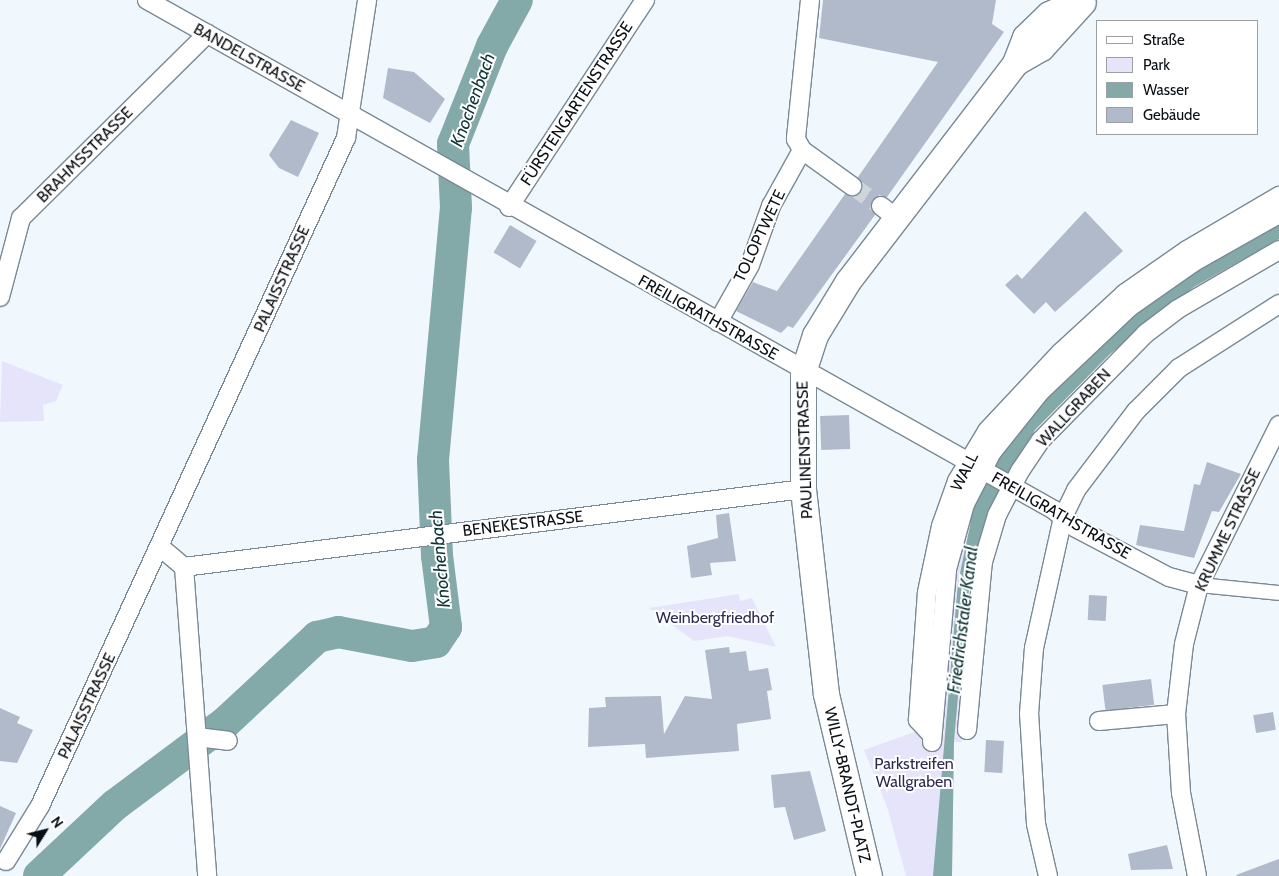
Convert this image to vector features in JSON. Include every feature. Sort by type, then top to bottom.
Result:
[{"type":"main road","name":"PAULINENSTRASSE","points":[[826,694],[803,489],[803,372],[816,335],[888,212],[1015,63],[1025,37],[1041,19],[1076,3]]},
{"type":"main road","name":"WILLY-BRANDT-PLATZ","points":[[826,694],[869,876]]},
{"type":"street","name":"BANDELSTRASSE","points":[[147,0],[350,118]]},
{"type":"street","name":"PALAISSTRASSE","points":[[6,861],[40,806],[160,548],[346,138],[367,0]]},
{"type":"street","name":"FÜRSTENGARTENSTRASSE","points":[[509,207],[645,0]]},
{"type":"street","points":[[810,0],[796,128],[802,150],[852,186]]},
{"type":"street","name":"BRAHMSSTRASSE","points":[[0,297],[21,218],[207,34]]},
{"type":"street","name":"FREILIGRATHSTRASSE","points":[[350,118],[718,322],[803,372],[979,468],[1169,577],[1199,585]]},
{"type":"street","name":"TOLOPTWETE","points":[[718,322],[750,265],[767,215],[802,150]]},
{"type":"street","name":"WALL","points":[[932,740],[918,720],[927,592],[941,526],[979,468],[1006,406],[1071,342],[1155,280],[1279,196]]},
{"type":"street","name":"WALL","points":[[1155,280],[1279,214]]},
{"type":"street","name":"WALLGRABEN","points":[[967,730],[983,562],[1008,485],[1041,440],[1145,334],[1178,308],[1279,250]]},
{"type":"street","points":[[1048,876],[1033,795],[1029,714],[1034,648],[1063,517],[1076,490],[1136,411],[1179,368],[1279,304]]},
{"type":"street","name":"KRUMME STRASSE","points":[[1197,876],[1181,793],[1176,714],[1184,644],[1199,585],[1279,425]]},
{"type":"street","name":"BENEKESTRASSE","points":[[184,567],[803,489]]},
{"type":"street","points":[[160,548],[184,567],[207,876]]},
{"type":"street","points":[[1199,585],[1279,593]]},
{"type":"street","points":[[1099,721],[1176,714]]},
{"type":"street","points":[[197,736],[228,741]]},
{"type":"green space","points":[[2,361],[63,385],[56,401],[43,405],[44,421],[0,422]]},
{"type":"green space","name":"Parkstreifen Wallgraben","points":[[964,480],[998,499],[965,685],[962,742],[954,742],[952,876],[906,876],[887,807],[864,750],[920,730],[933,591]]},
{"type":"green space","name":"Weinbergfriedhof","points":[[739,594],[740,601],[752,598],[776,647],[728,636],[694,641],[649,608]]},
{"type":"water","points":[[1279,223],[1279,239],[1194,287],[1110,354],[1035,430],[1014,468],[996,458],[1030,415],[1136,314],[1201,267]]},
{"type":"water","points":[[978,488],[996,498],[975,554],[966,608],[954,741],[952,876],[933,876],[958,583]]},
{"type":"building","points":[[823,0],[996,0],[992,24],[1004,32],[887,197],[872,200],[875,215],[793,328],[788,326],[781,333],[736,311],[753,282],[777,291],[845,194],[860,193],[858,177],[938,62],[819,38]]},
{"type":"building","points":[[388,68],[414,72],[445,99],[430,123],[383,98]]},
{"type":"building","points":[[291,120],[319,133],[298,177],[279,168],[269,155]]},
{"type":"building","points":[[1085,211],[1123,251],[1055,312],[1046,302],[1034,314],[1005,285],[1017,274],[1022,279]]},
{"type":"building","points":[[510,225],[537,241],[520,268],[494,252]]},
{"type":"building","points":[[849,415],[850,449],[821,450],[820,416]]},
{"type":"building","points":[[1207,462],[1241,474],[1219,512],[1212,511],[1194,558],[1136,545],[1140,525],[1184,531],[1194,484],[1200,485]]},
{"type":"building","points":[[729,513],[736,561],[710,563],[712,575],[691,578],[687,546],[718,538],[716,515]]},
{"type":"building","points":[[1089,595],[1107,596],[1106,621],[1088,620]]},
{"type":"building","points":[[729,647],[730,653],[746,651],[749,671],[768,668],[772,690],[767,691],[771,719],[737,724],[739,751],[646,758],[645,744],[588,747],[589,708],[606,707],[605,697],[661,696],[664,734],[685,696],[712,699],[705,650]]},
{"type":"building","points":[[1151,679],[1154,705],[1106,711],[1102,685]]},
{"type":"building","points":[[0,708],[20,717],[17,723],[33,730],[17,763],[0,761]]},
{"type":"building","points":[[1273,712],[1276,730],[1256,733],[1253,715]]},
{"type":"building","points":[[986,740],[1004,741],[1002,773],[984,772]]},
{"type":"building","points":[[810,771],[826,831],[794,840],[785,807],[774,808],[771,775]]},
{"type":"building","points":[[0,806],[16,813],[0,849]]},
{"type":"building","points":[[1167,845],[1173,869],[1131,870],[1128,854]]},
{"type":"building","points":[[1279,859],[1279,876],[1236,875]]},
{"type":"waterway","name":"Knochenbach","points":[[39,876],[115,805],[226,722],[317,637],[338,632],[412,646],[436,642],[446,627],[437,556],[433,460],[456,208],[453,144],[492,46],[517,0]]},
{"type":"waterway","name":"Friedrichstaler Kanal","points":[[978,518],[1016,442]]},
{"type":"tunnel","points":[[852,186],[881,206]]}]
